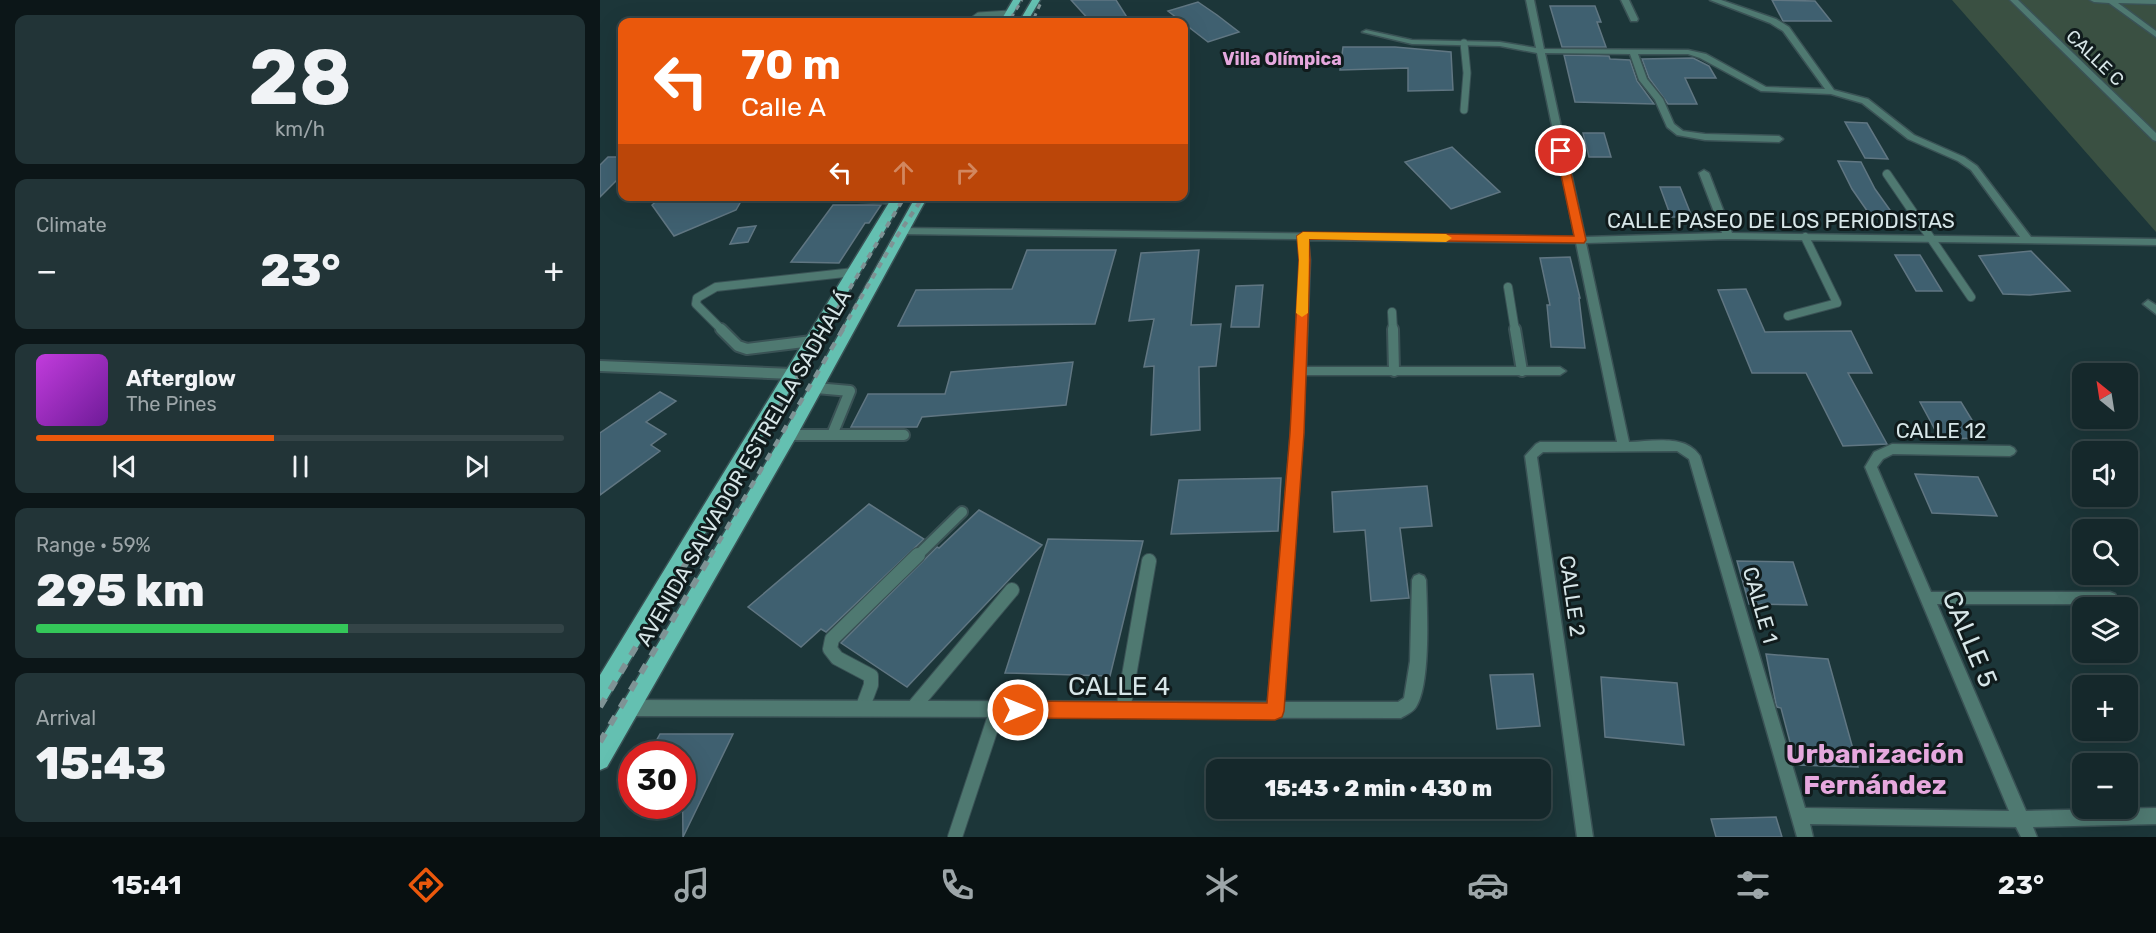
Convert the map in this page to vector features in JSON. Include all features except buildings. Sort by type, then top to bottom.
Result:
[{"type":"main road","points":[[1006,18],[1017,0]]},
{"type":"main road","points":[[1025,18],[1036,0]]},
{"type":"main road","name":"AVENIDA SALVADOR ESTRELLA SADHALÁ","points":[[600,692],[896,201]]},
{"type":"main road","name":"AVENIDA SALVADOR ESTRELLA SADHALÁ","points":[[600,760],[816,388],[919,201]]},
{"type":"street","points":[[1530,0],[1624,446]]},
{"type":"street","points":[[1624,0],[1634,19]]},
{"type":"street","points":[[1714,0],[1773,21],[1786,29],[1831,92]]},
{"type":"street","name":"CALLE C","points":[[2014,0],[2156,138]]},
{"type":"street","points":[[2094,0],[2156,2]]},
{"type":"street","points":[[2111,1],[2156,35]]},
{"type":"street","points":[[1366,32],[1412,42],[1500,44],[1542,51],[1696,53],[1764,89],[1831,92],[1865,101],[1911,137],[1968,164],[2026,239]]},
{"type":"street","points":[[1633,51],[1642,80],[1659,99],[1673,129],[1680,133],[1698,136],[1779,139]]},
{"type":"street","points":[[1704,173],[1728,236]]},
{"type":"street","name":"CALLE PASEO DE LOS PERIODISTAS","points":[[902,231],[1580,240],[1728,236],[2156,242]]},
{"type":"street","points":[[1275,711],[1300,371],[1305,260],[1303,236]]},
{"type":"street","points":[[1300,371],[1560,371]]},
{"type":"street","name":"CALLE 1","points":[[1624,446],[1679,446],[1694,456],[1805,837]]},
{"type":"street","name":"CALLE 2","points":[[1585,837],[1531,456],[1540,447],[1624,446]]},
{"type":"street","name":"CALLE 12","points":[[1874,459],[1881,453],[1892,449],[2010,451]]},
{"type":"street","name":"CALLE 5","points":[[1874,459],[1871,467],[1872,474],[2030,837]]},
{"type":"street","name":"CALLE 4","points":[[630,708],[1401,710],[1412,700],[1419,627],[1419,580]]},
{"type":"street","points":[[1927,598],[2072,598]]},
{"type":"street","points":[[1799,816],[2021,819],[2156,816]]},
{"type":"lane","points":[[977,18],[979,16],[1006,18]]},
{"type":"lane","points":[[1464,43],[1467,73],[1464,110]]},
{"type":"lane","points":[[1887,174],[1971,297]]},
{"type":"lane","points":[[1788,316],[1837,303],[1805,237]]},
{"type":"lane","points":[[812,341],[747,349],[738,346],[696,304],[697,298],[716,287],[854,272]]},
{"type":"lane","points":[[1508,287],[1522,371]]},
{"type":"lane","points":[[1392,312],[1394,371]]},
{"type":"lane","points":[[600,366],[793,374]]},
{"type":"lane","points":[[816,388],[847,388],[850,392],[832,435]]},
{"type":"lane","points":[[789,435],[904,435]]},
{"type":"lane","points":[[862,709],[871,685],[871,676],[837,658],[830,649],[832,639],[962,512]]},
{"type":"lane","points":[[1123,710],[1149,561]]},
{"type":"lane","points":[[912,709],[1012,590]]},
{"type":"lane","points":[[955,837],[997,710]]},
{"type":"green space","points":[[1952,0],[2156,0],[2156,232]]},
{"type":"railway","points":[[1011,18],[1022,0]]},
{"type":"railway","points":[[1034,18],[1042,0]]},
{"type":"railway","points":[[825,330],[902,201]]},
{"type":"railway","points":[[842,330],[895,239],[921,201]]},
{"type":"railway","points":[[690,557],[826,329]]},
{"type":"railway","points":[[710,557],[843,329]]},
{"type":"railway","points":[[600,707],[691,555]]},
{"type":"railway","points":[[600,742],[711,555]]},
{"type":"slow traffic","points":[[1302,313],[1305,260],[1303,236],[1446,238]]},
{"type":"district","name":"Villa Olímpica","points":[[1282,59]]},
{"type":"district","name":"Urbanización Fernández","points":[[1875,770]]},
{"type":"route","points":[[1018,710],[1275,711],[1297,433],[1305,260],[1303,236],[1580,240],[1561,151]]}]
